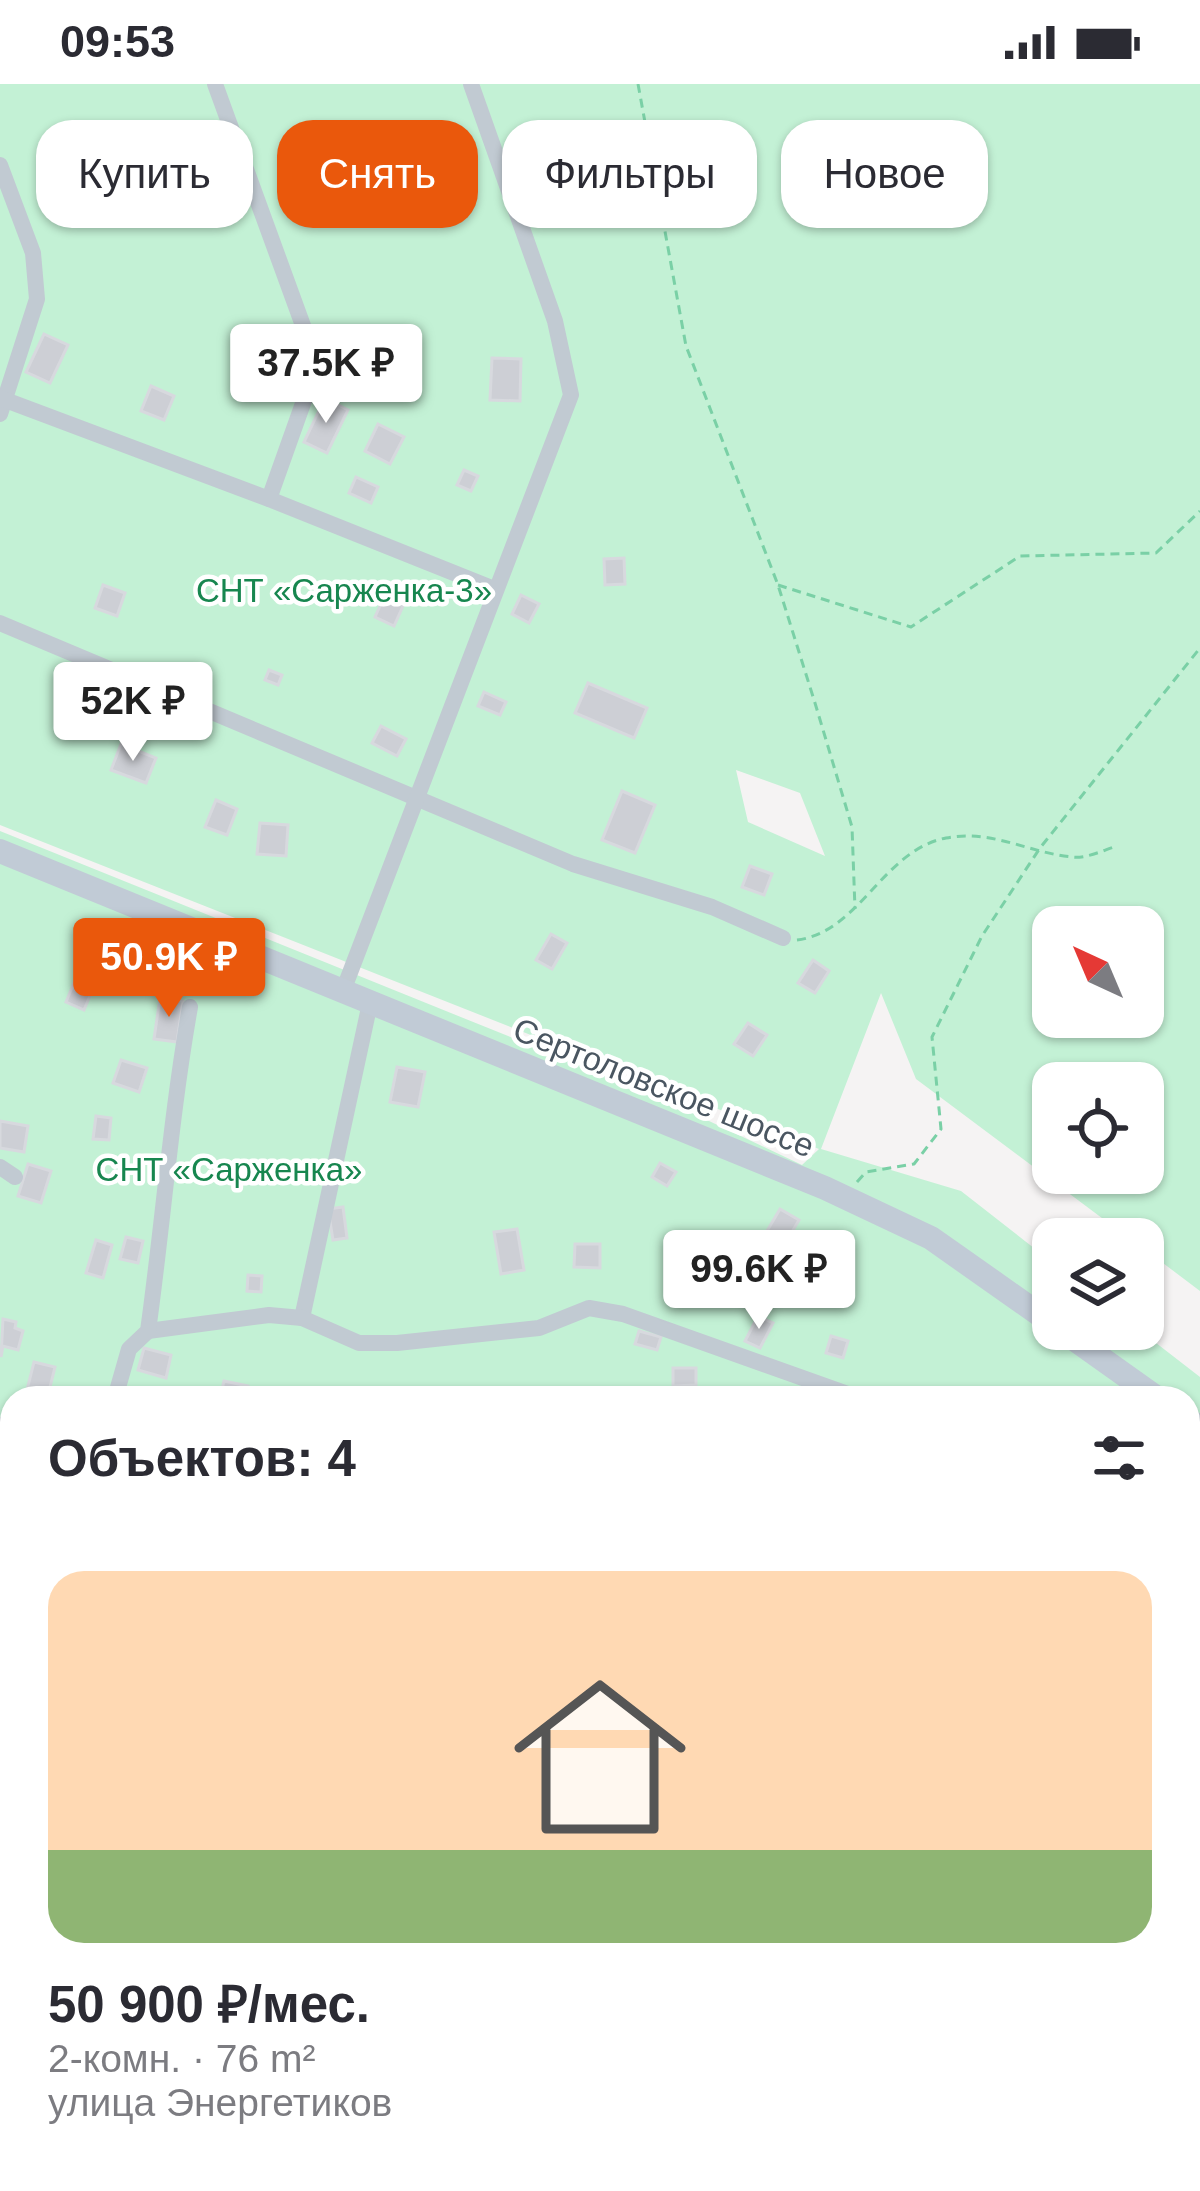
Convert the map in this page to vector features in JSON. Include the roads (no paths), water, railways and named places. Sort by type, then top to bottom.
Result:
[{"type":"main road","name":"Сертоловское шоссе","points":[[0,850],[844,1198],[931,1238],[1032,1309]]},
{"type":"main road","points":[[1090,1350],[1140,1386]]},
{"type":"street","points":[[215,84],[317,364],[269,499]]},
{"type":"street","points":[[343,991],[571,394],[555,321],[471,84]]},
{"type":"street","points":[[0,165],[33,254],[37,299],[2,404],[269,499],[494,590]]},
{"type":"street","points":[[0,623],[573,864],[712,908],[784,938]]},
{"type":"street","points":[[302,1318],[370,1003]]},
{"type":"street","points":[[119,1386],[130,1349],[148,1330],[170,1174],[175,1092],[190,1007]]},
{"type":"street","points":[[148,1330],[269,1315],[302,1318],[359,1343],[397,1343],[539,1328],[590,1308],[623,1314],[825,1386]]},
{"type":"park label","name":"СНТ «Сарженка-3»","points":[[344,590]]},
{"type":"park label","name":"СНТ «Сарженка»","points":[[229,1169]]}]
